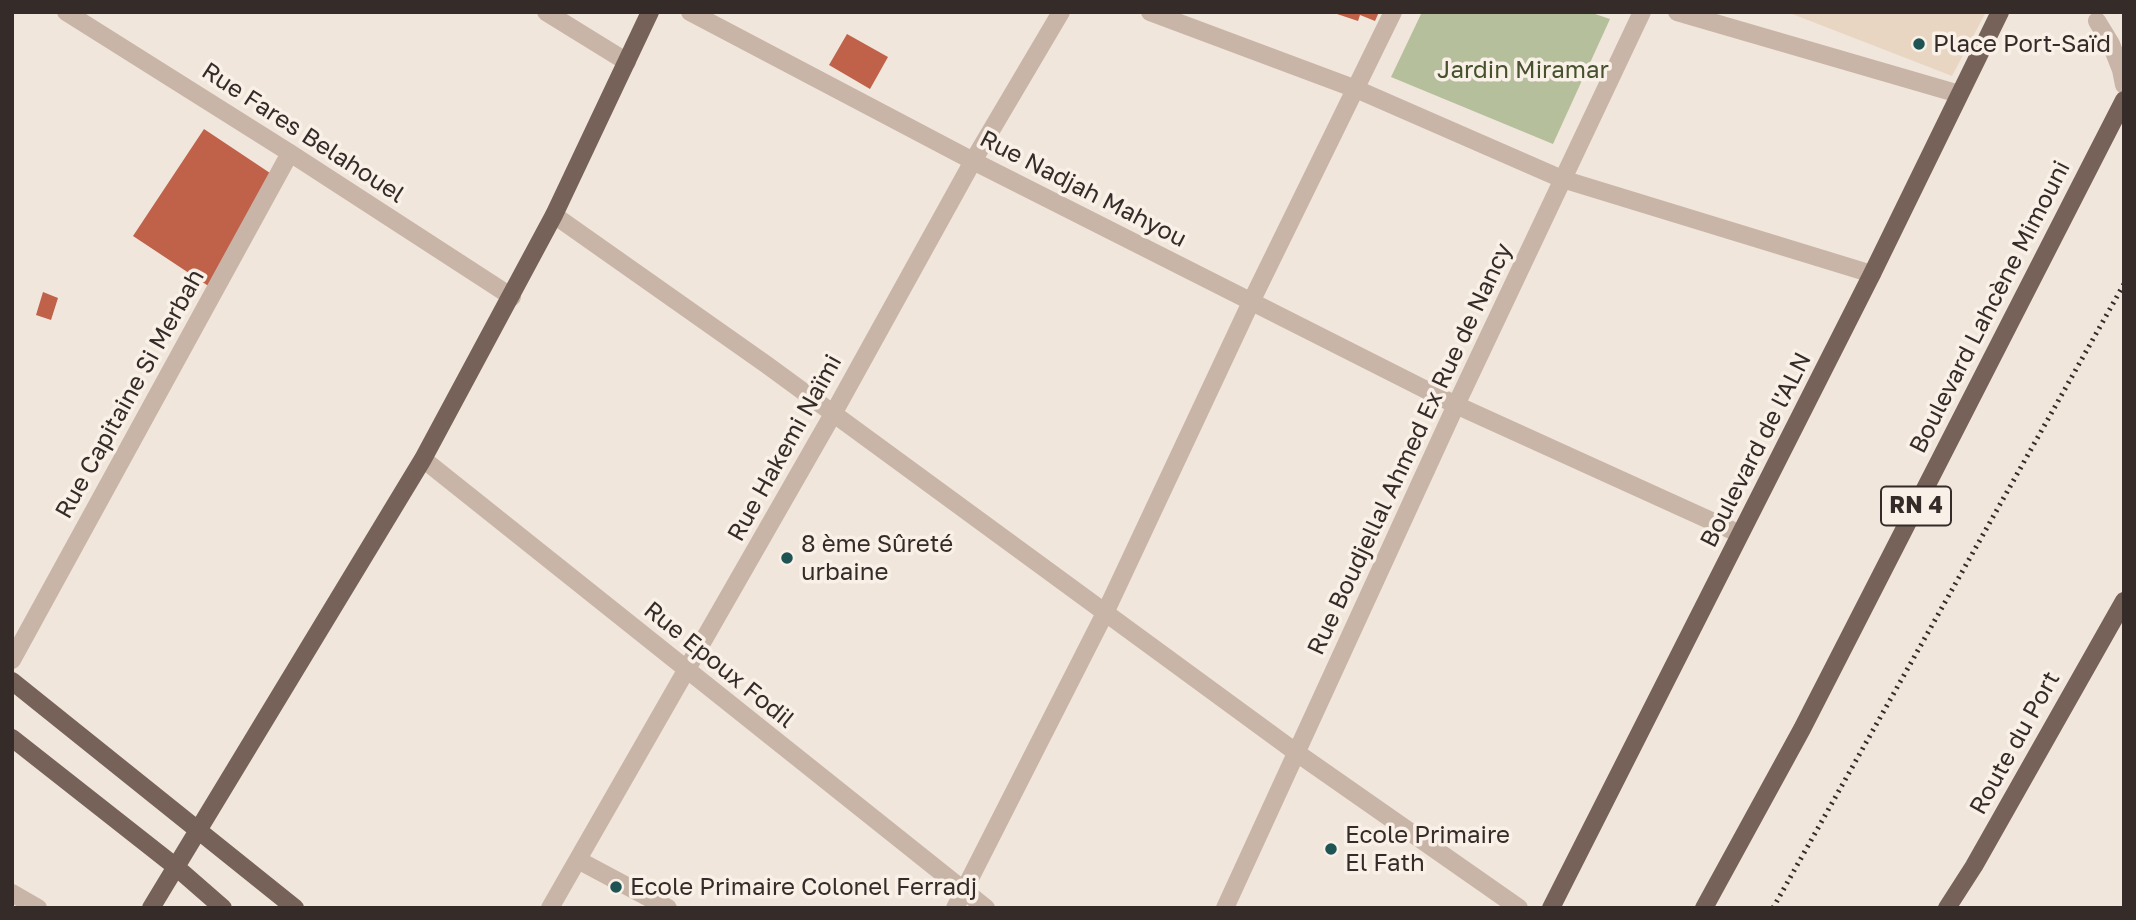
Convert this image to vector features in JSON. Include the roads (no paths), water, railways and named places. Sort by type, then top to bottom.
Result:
[{"type":"main road","points":[[151,908],[423,459],[512,298],[650,12]]},
{"type":"main road","name":"Boulevard de l'ALN","points":[[1551,908],[1872,274],[2000,12]]},
{"type":"main road","name":"Boulevard Lahcène Mimouni","points":[[1704,908],[1802,729],[2124,100]]},
{"type":"main road","name":"Route du Port","points":[[1947,908],[1974,866],[2124,600]]},
{"type":"main road","points":[[12,681],[295,908]]},
{"type":"main road","points":[[12,738],[176,867],[223,908]]},
{"type":"street","name":"Rue Fares Belahouel","points":[[66,12],[290,153],[512,298]]},
{"type":"street","points":[[546,12],[627,62]]},
{"type":"street","name":"Rue Nadjah Mahyou","points":[[691,12],[972,161],[1456,405],[1740,534]]},
{"type":"street","name":"Rue Hakemi Naïmi","points":[[550,908],[833,414],[972,161],[1060,12]]},
{"type":"street","points":[[1150,12],[1356,89],[1562,179],[1872,274]]},
{"type":"street","points":[[955,908],[1105,612],[1251,302],[1393,12]]},
{"type":"street","name":"Rue Boudjellal Ahmed Ex Rue de Nancy","points":[[1226,908],[1456,405],[1642,12]]},
{"type":"street","points":[[1677,12],[1959,94]]},
{"type":"street","points":[[2097,21],[2111,44],[2124,85]]},
{"type":"street","name":"Rue Capitaine Si Merbah","points":[[12,660],[290,153]]},
{"type":"street","points":[[554,215],[833,414],[1297,753],[1519,908]]},
{"type":"street","name":"Rue Epoux Fodil","points":[[423,459],[986,908]]},
{"type":"street","points":[[578,859],[668,908]]},
{"type":"street","points":[[12,892],[38,908]]},
{"type":"railway","points":[[1773,908],[2124,284]]},
{"type":"place","name":"Place Port-Saïd","points":[[1919,44]]},
{"type":"place","name":"8 ème Sûreté urbaine","points":[[787,558]]},
{"type":"place","name":"Ecole Primaire El Fath","points":[[1331,849]]},
{"type":"place","name":"Ecole Primaire Colonel Ferradj","points":[[616,887]]},
{"type":"park label","name":"Jardin Miramar","points":[[1523,70]]}]
